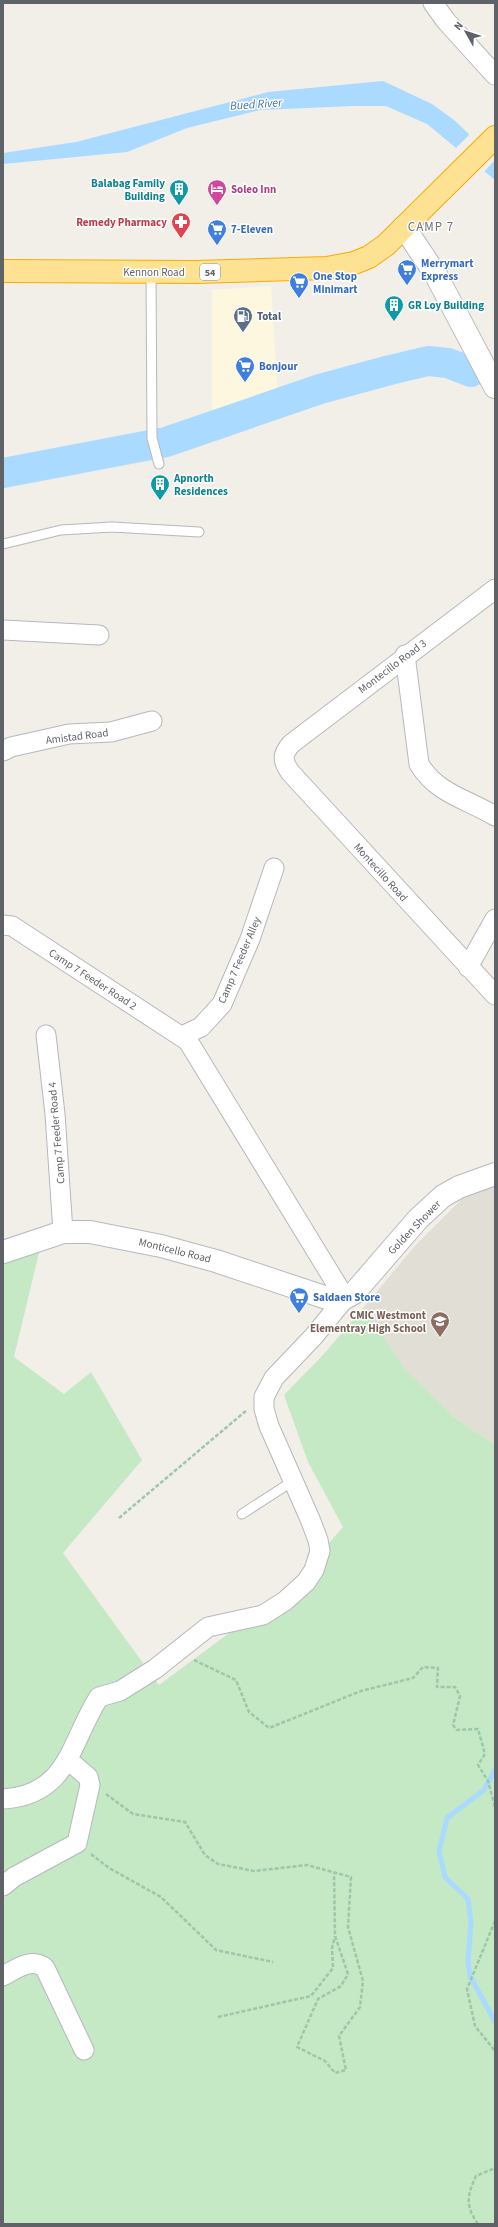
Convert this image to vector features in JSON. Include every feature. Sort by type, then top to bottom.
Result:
[{"type":"highway","name":"Kennon Road","points":[[3,270],[151,272],[342,266],[369,257],[431,202],[495,137]]},
{"type":"main road","points":[[404,227],[432,267],[488,357],[495,387]]},
{"type":"main road","name":"Golden Shower","points":[[346,1298],[359,1288],[393,1247],[432,1204],[458,1187],[495,1174]]},
{"type":"main road","name":"Monticello Road","points":[[3,1252],[63,1232],[90,1232],[162,1246],[216,1261],[327,1298],[346,1298]]},
{"type":"street","points":[[433,3],[446,21],[495,75]]},
{"type":"street","name":"Montecillo Road 3","points":[[291,744],[405,655],[495,589]]},
{"type":"street","points":[[3,630],[99,635]]},
{"type":"street","points":[[405,655],[420,764],[426,776],[452,795],[495,816]]},
{"type":"street","name":"Amistad Road","points":[[3,751],[11,747],[61,736],[111,732],[152,721]]},
{"type":"street","name":"Montecillo Road","points":[[291,744],[284,753],[283,759],[290,772],[495,995]]},
{"type":"street","name":"Camp 7 Feeder Alley","points":[[182,1036],[201,1027],[222,1004],[250,939],[274,868]]},
{"type":"street","points":[[468,967],[495,919]]},
{"type":"street","name":"Camp 7 Feeder Road 2","points":[[3,925],[12,926],[182,1036],[191,1044],[259,1159],[346,1298]]},
{"type":"street","name":"Camp 7 Feeder Road 4","points":[[46,1035],[55,1114],[63,1232]]},
{"type":"street","points":[[3,1799],[20,1798],[52,1781],[68,1760],[86,1716],[99,1697],[120,1691],[174,1654],[208,1627],[263,1615],[285,1601],[306,1582],[314,1570],[320,1551],[318,1540],[269,1426],[264,1409],[264,1397],[274,1378],[314,1336],[346,1298]]},
{"type":"street","points":[[3,1886],[14,1877],[77,1843],[90,1785],[88,1776],[68,1760]]},
{"type":"street","points":[[3,1976],[27,1964],[36,1963],[45,1968],[84,2050]]},
{"type":"lane","points":[[151,272],[152,438],[159,464]]},
{"type":"lane","points":[[3,544],[61,530],[112,527],[199,532]]},
{"type":"lane","points":[[242,1514],[293,1480]]},
{"type":"path","points":[[119,1518],[220,1432],[264,1397]]},
{"type":"path","points":[[174,1654],[202,1662],[236,1680],[249,1712],[269,1728],[361,1691],[413,1678],[423,1667],[438,1668],[438,1687],[455,1687],[460,1696],[453,1725],[457,1730],[478,1729],[485,1754],[478,1765],[488,1782],[495,1807]]},
{"type":"path","points":[[90,1785],[133,1814],[185,1822],[205,1855],[218,1864],[254,1872],[307,1865],[351,1877],[348,1927],[363,1981],[360,2007],[339,2036],[346,2070],[335,2073],[325,2061],[297,2047],[318,1999],[341,1986],[348,1974],[335,1936]]},
{"type":"path","points":[[77,1843],[109,1868],[161,1897],[216,1950],[273,1962]]},
{"type":"path","points":[[218,2016],[311,1996],[333,1968],[332,1948],[335,1936],[334,1873]]},
{"type":"path","points":[[495,1921],[467,1989],[475,2026],[495,2051]]},
{"type":"path","points":[[478,2224],[469,2212],[468,2192],[476,2176],[495,2168]]},
{"type":"shaded area","points":[[271,286],[278,400],[212,418],[212,290]]},
{"type":"shaded area","name":"CMIC Westmont Elementray High School","points":[[495,1183],[495,1445],[454,1417],[405,1369],[364,1307],[414,1247],[472,1189]]},
{"type":"green space","points":[[42,1240],[14,1357],[64,1394],[91,1372],[142,1460],[63,1553],[159,1685],[289,1589],[343,1527],[308,1462],[284,1395],[323,1355],[364,1307],[405,1369],[454,1417],[495,1445],[495,2224],[3,2224],[3,1261]]},
{"type":"water","name":"Bued River","points":[[383,81],[432,104],[454,120],[495,159],[495,180],[427,124],[386,106],[260,110],[187,128],[127,152],[3,164],[3,153],[76,142],[268,92]]},
{"type":"pier","points":[[471,133],[495,156],[495,160],[483,173],[455,149]]},
{"type":"waterway","points":[[3,473],[166,442],[320,389],[428,361],[448,363],[471,372]]},
{"type":"waterway","points":[[495,1770],[484,1790],[447,1818],[439,1851],[445,1877],[468,1899],[471,1922],[468,1961],[470,1976],[495,2022]]},
{"type":"place","name":"Balabag Family Building","points":[[179,206]]},
{"type":"place","name":"Soleo Inn","points":[[217,206]]},
{"type":"place","name":"Remedy Pharmacy","points":[[181,239]]},
{"type":"place","name":"7-Eleven","points":[[217,246]]},
{"type":"place","name":"Merrymart Express","points":[[407,286]]},
{"type":"place","name":"One Stop Minimart","points":[[299,299]]},
{"type":"place","name":"GR Loy Building","points":[[394,322]]},
{"type":"place","name":"Total","points":[[243,333]]},
{"type":"place","name":"Bonjour","points":[[245,383]]},
{"type":"place","name":"Apnorth Residences","points":[[160,501]]},
{"type":"place","name":"Saldaen Store","points":[[299,1314]]},
{"type":"place","name":"CMIC Westmont Elementray High School","points":[[440,1338]]},
{"type":"district","name":"CAMP 7","points":[[431,226]]}]
